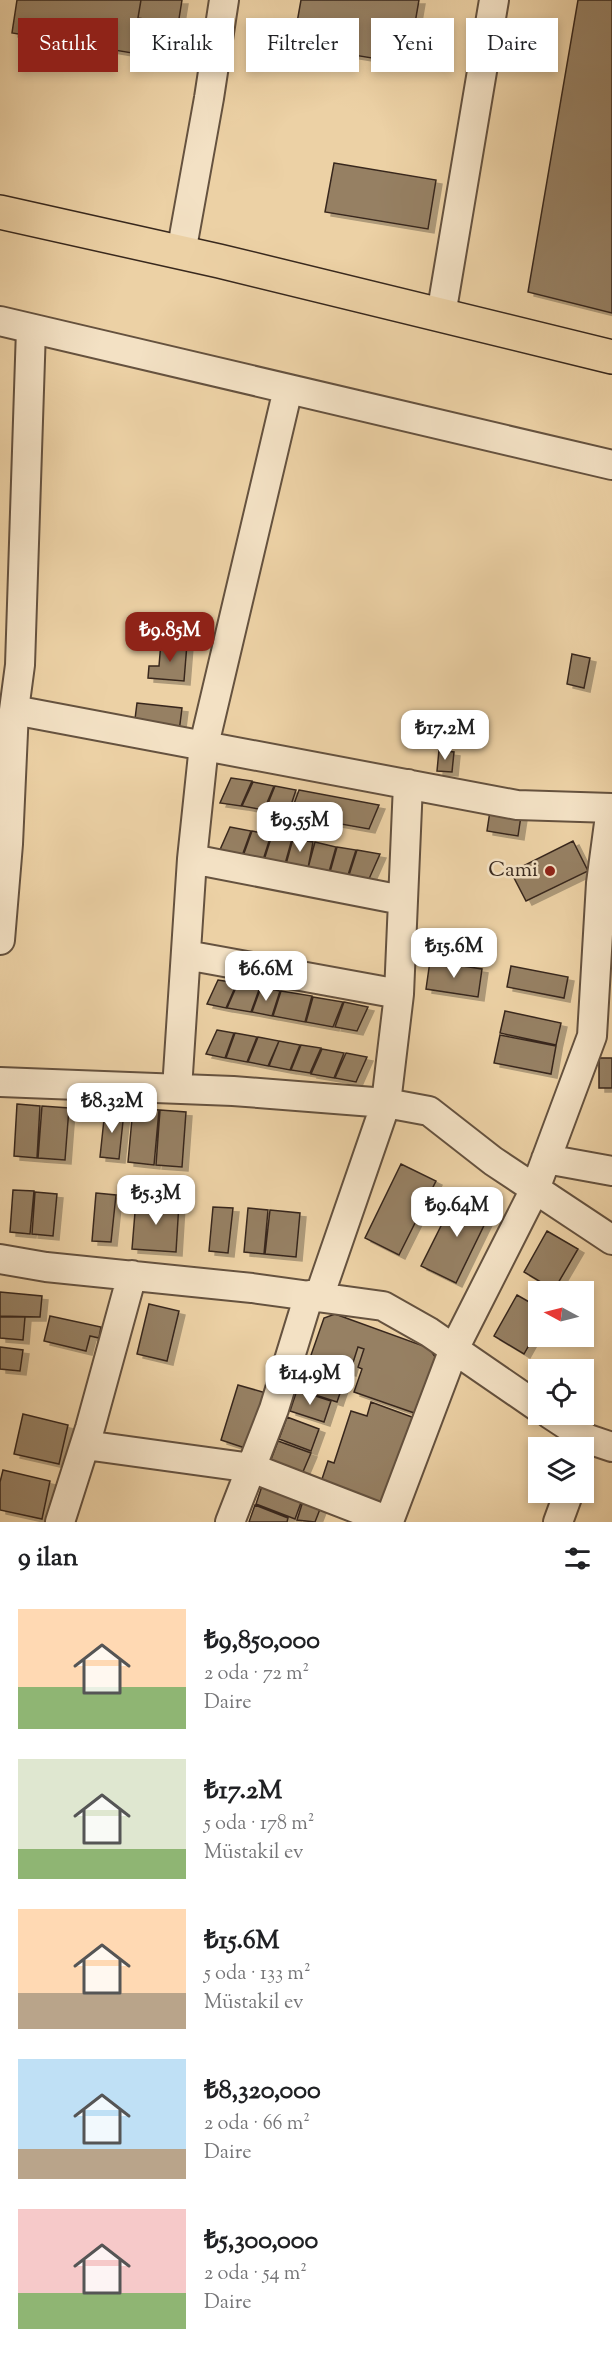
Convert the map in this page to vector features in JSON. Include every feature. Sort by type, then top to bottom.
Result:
[{"type":"main road","points":[[0,212],[181,253],[612,357]]},
{"type":"street","points":[[181,253],[224,0]]},
{"type":"street","points":[[441,315],[494,0]]},
{"type":"street","points":[[0,321],[612,465]]},
{"type":"street","points":[[0,940],[8,844],[14,710],[10,664],[31,329]]},
{"type":"street","points":[[177,1089],[192,858],[204,746],[288,389]]},
{"type":"street","points":[[14,710],[517,805],[611,808],[602,1037],[546,1159],[535,1190],[454,1349],[389,1522],[252,1468],[85,1445]]},
{"type":"street","points":[[231,1522],[386,1103],[399,994],[408,784]]},
{"type":"street","points":[[192,858],[402,900]]},
{"type":"street","points":[[186,955],[399,994]]},
{"type":"street","points":[[0,1082],[177,1089],[386,1103],[429,1111],[493,1161],[612,1240]]},
{"type":"street","points":[[546,1159],[612,1172]]},
{"type":"street","points":[[0,1259],[46,1267],[314,1296],[382,1306],[429,1332],[528,1400]]},
{"type":"street","points":[[60,1522],[85,1445],[132,1275]]},
{"type":"street","points":[[565,1425],[595,1446]]},
{"type":"street","points":[[558,1522],[565,1503]]},
{"type":"building","points":[[17,0],[141,0],[138,18],[130,18],[130,53],[118,51],[118,18],[18,18],[18,34],[12,33]]},
{"type":"building","points":[[141,0],[182,0],[179,18],[138,18]]},
{"type":"building","points":[[301,0],[419,0],[416,18],[371,18],[371,58],[359,56],[359,18],[298,18]]},
{"type":"building","points":[[578,0],[612,0],[612,313],[528,292]]},
{"type":"building","points":[[334,163],[436,180],[428,229],[325,212]]},
{"type":"building","points":[[161,642],[187,644],[184,681],[148,678],[149,666],[159,666]]},
{"type":"building","points":[[572,654],[590,658],[584,688],[567,684]]},
{"type":"building","points":[[137,703],[182,708],[179,732],[134,727]]},
{"type":"building","points":[[439,750],[454,752],[452,772],[437,771]]},
{"type":"building","points":[[231,778],[252,781],[241,806],[220,803]]},
{"type":"building","points":[[253,782],[274,786],[264,810],[242,806]]},
{"type":"building","points":[[275,786],[296,790],[288,814],[265,811]]},
{"type":"building","points":[[299,790],[379,805],[369,829],[290,815]]},
{"type":"building","points":[[490,811],[521,816],[518,836],[487,831]]},
{"type":"building","points":[[230,827],[251,831],[242,856],[219,852]]},
{"type":"building","points":[[252,831],[271,835],[263,860],[243,856]]},
{"type":"building","points":[[272,835],[292,839],[285,864],[264,860]]},
{"type":"building","points":[[293,839],[313,842],[308,868],[286,864]]},
{"type":"building","name":"Cami","points":[[573,841],[588,871],[526,901],[511,872]]},
{"type":"building","points":[[315,842],[336,847],[329,872],[308,868]]},
{"type":"building","points":[[337,847],[356,850],[348,875],[330,872]]},
{"type":"building","points":[[357,850],[380,854],[369,879],[349,875]]},
{"type":"building","points":[[430,961],[482,969],[478,997],[426,989]]},
{"type":"building","points":[[511,966],[568,977],[564,998],[507,987]]},
{"type":"building","points":[[218,980],[237,983],[226,1008],[207,1004]]},
{"type":"building","points":[[238,983],[260,987],[251,1012],[227,1008]]},
{"type":"building","points":[[261,987],[280,991],[272,1016],[252,1012]]},
{"type":"building","points":[[281,991],[312,996],[305,1022],[273,1016]]},
{"type":"building","points":[[313,997],[343,1002],[333,1027],[306,1022]]},
{"type":"building","points":[[344,1002],[368,1007],[357,1031],[335,1027]]},
{"type":"building","points":[[505,1011],[561,1023],[556,1045],[500,1033]]},
{"type":"building","points":[[217,1030],[234,1033],[225,1058],[206,1054]]},
{"type":"building","points":[[235,1033],[257,1037],[247,1062],[226,1058]]},
{"type":"building","points":[[500,1035],[556,1046],[551,1074],[494,1063]]},
{"type":"building","points":[[258,1037],[279,1041],[268,1066],[248,1062]]},
{"type":"building","points":[[279,1041],[300,1045],[290,1070],[269,1066]]},
{"type":"building","points":[[301,1045],[321,1048],[310,1073],[291,1070]]},
{"type":"building","points":[[322,1049],[344,1053],[334,1078],[311,1074]]},
{"type":"building","points":[[346,1053],[367,1057],[356,1082],[335,1078]]},
{"type":"building","points":[[599,1058],[612,1058],[612,1088],[599,1088]]},
{"type":"building","points":[[17,1104],[40,1106],[37,1158],[14,1156]]},
{"type":"building","points":[[42,1106],[69,1108],[65,1160],[38,1158]]},
{"type":"building","points":[[133,1108],[159,1110],[154,1165],[128,1162]]},
{"type":"building","points":[[105,1110],[124,1112],[119,1159],[100,1157]]},
{"type":"building","points":[[160,1110],[186,1112],[182,1167],[156,1165]]},
{"type":"building","points":[[401,1164],[436,1181],[399,1255],[365,1238]]},
{"type":"building","points":[[13,1190],[34,1191],[30,1234],[10,1232]]},
{"type":"building","points":[[35,1192],[57,1194],[53,1236],[32,1234]]},
{"type":"building","points":[[458,1192],[492,1209],[456,1283],[421,1266]]},
{"type":"building","points":[[96,1193],[116,1195],[111,1242],[92,1241]]},
{"type":"building","points":[[136,1200],[179,1203],[176,1252],[132,1249]]},
{"type":"building","points":[[213,1207],[233,1208],[228,1253],[209,1251]]},
{"type":"building","points":[[248,1208],[268,1210],[264,1254],[244,1252]]},
{"type":"building","points":[[270,1210],[300,1213],[296,1257],[265,1254]]},
{"type":"building","points":[[547,1231],[578,1249],[559,1281],[539,1281],[524,1272]]},
{"type":"building","points":[[0,1292],[42,1296],[40,1317],[0,1316]]},
{"type":"building","points":[[517,1295],[528,1301],[528,1347],[524,1354],[494,1336]]},
{"type":"building","points":[[149,1304],[179,1311],[167,1361],[137,1354]]},
{"type":"building","points":[[335,1314],[429,1348],[440,1364],[420,1415],[354,1392],[362,1369],[358,1367],[364,1349],[358,1347],[350,1372],[310,1358],[324,1318]]},
{"type":"building","points":[[50,1316],[101,1327],[99,1338],[90,1336],[86,1351],[44,1341]]},
{"type":"building","points":[[0,1317],[25,1317],[23,1340],[0,1338]]},
{"type":"building","points":[[0,1347],[23,1350],[20,1371],[0,1369]]},
{"type":"building","points":[[308,1359],[347,1373],[337,1402],[297,1389]]},
{"type":"building","points":[[238,1385],[266,1393],[248,1449],[221,1440]]},
{"type":"building","points":[[297,1390],[331,1401],[324,1422],[290,1411]]},
{"type":"building","points":[[371,1402],[420,1420],[390,1498],[376,1504],[321,1482],[328,1461],[334,1463],[351,1411],[367,1416]]},
{"type":"building","points":[[23,1414],[68,1425],[59,1464],[14,1454]]},
{"type":"building","points":[[287,1417],[319,1429],[311,1451],[279,1439]]},
{"type":"building","points":[[278,1441],[311,1453],[302,1474],[270,1462]]},
{"type":"building","points":[[3,1470],[50,1481],[42,1519],[0,1510],[0,1482]]},
{"type":"building","points":[[263,1483],[303,1497],[295,1519],[256,1504]]},
{"type":"building","points":[[304,1498],[322,1504],[315,1522],[297,1520]]},
{"type":"building","points":[[255,1505],[288,1518],[287,1522],[249,1522]]},
{"type":"place","name":"Cami","points":[[550,871]]}]
